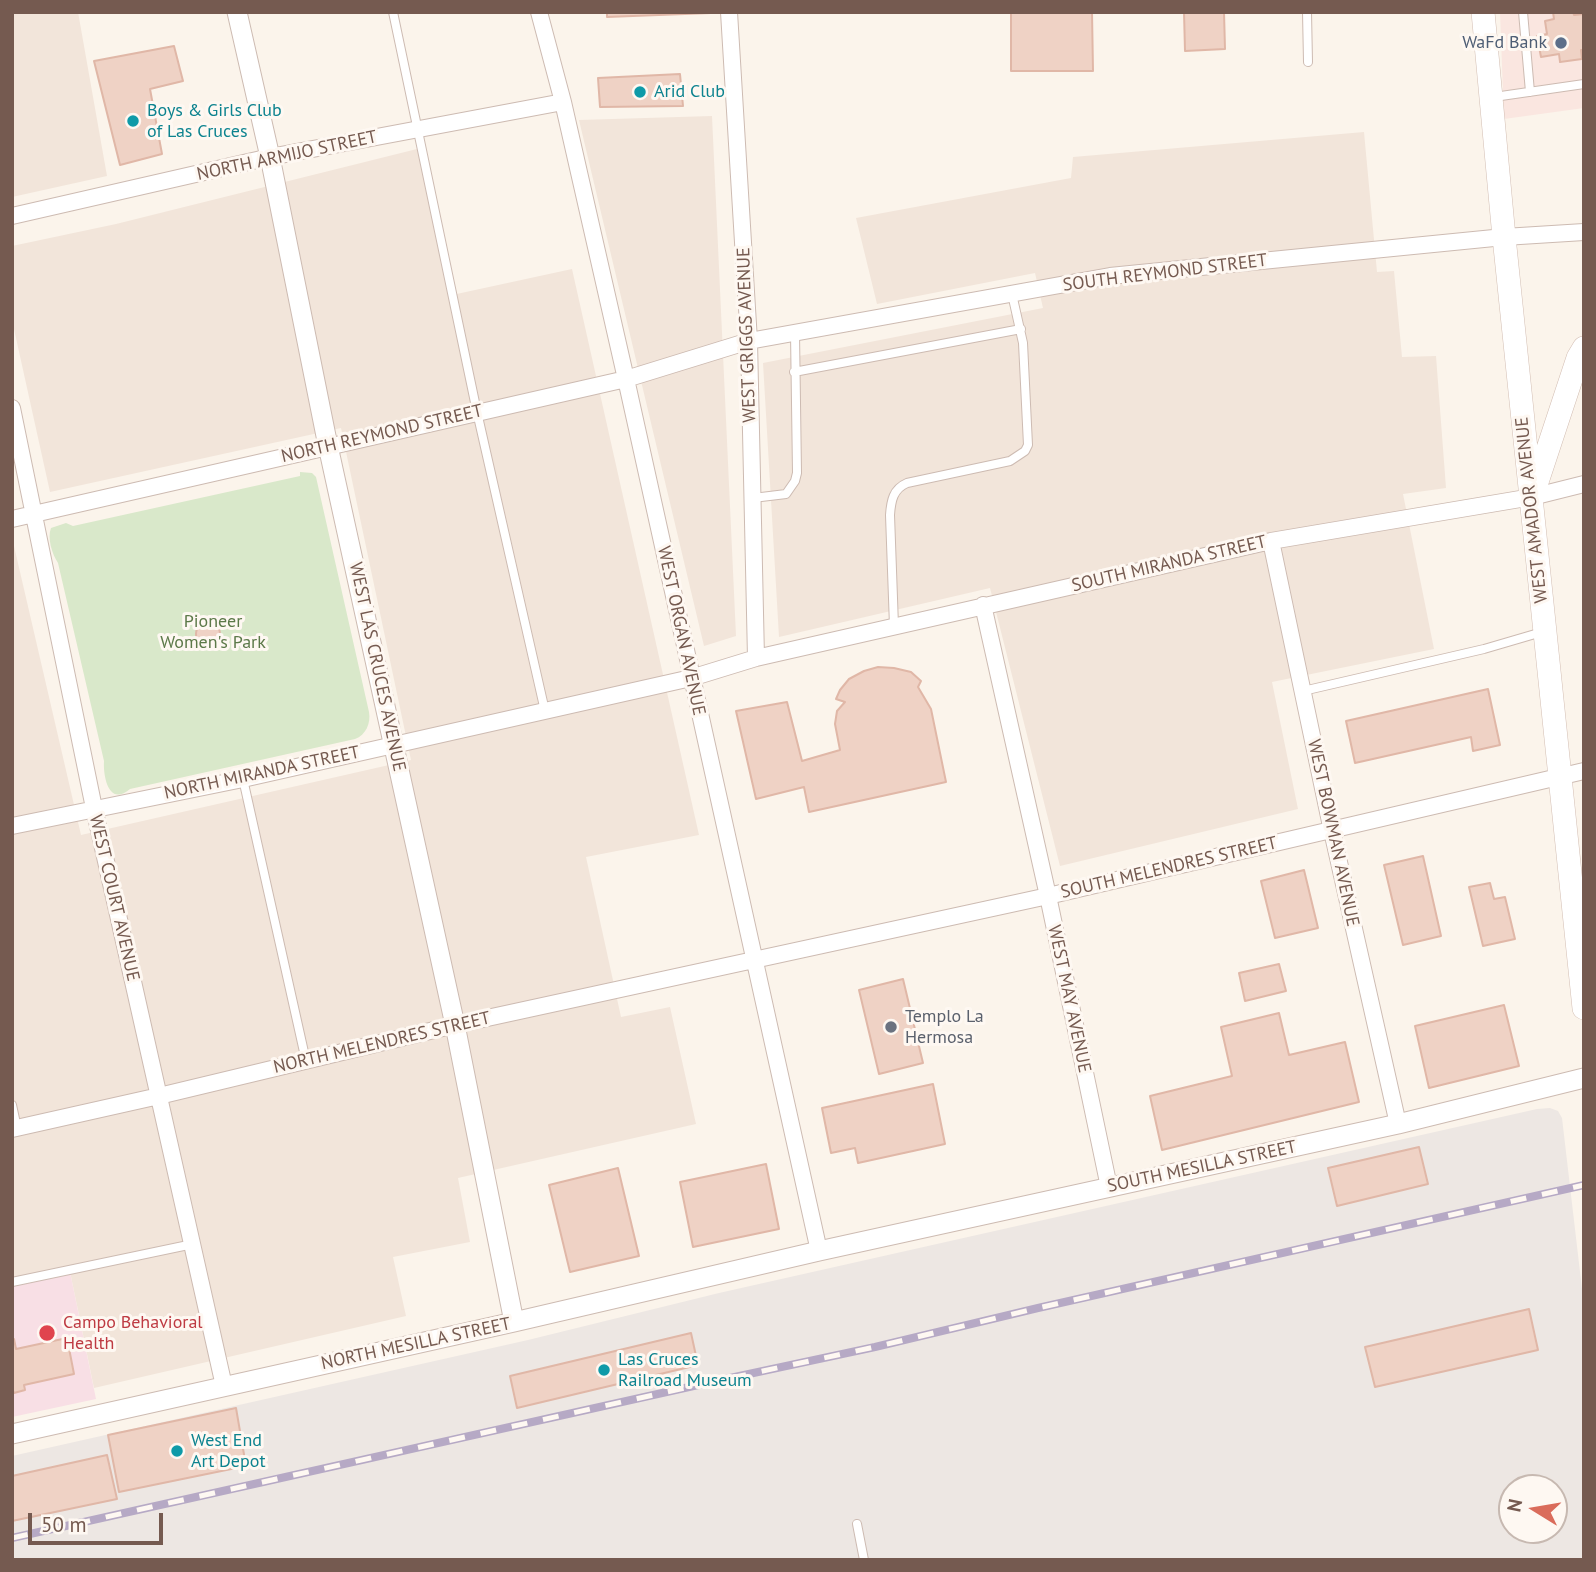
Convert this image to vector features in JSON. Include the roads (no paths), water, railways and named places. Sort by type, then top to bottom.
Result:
[{"type":"main road","name":"WEST AMADOR AVENUE","points":[[1483,12],[1584,1007]]},
{"type":"main road","points":[[1532,498],[1578,358],[1584,348]]},
{"type":"street","name":"WEST LAS CRUCES AVENUE","points":[[237,12],[270,157],[328,446],[456,1025],[514,1322]]},
{"type":"street","name":"WEST ORGAN AVENUE","points":[[539,12],[563,102],[626,379],[819,1251]]},
{"type":"street","name":"WEST GRIGGS AVENUE","points":[[729,12],[749,341],[756,658]]},
{"type":"street","name":"NORTH ARMIJO STREET","points":[[12,216],[270,157],[563,102]]},
{"type":"street","name":"SOUTH REYMOND STREET","points":[[749,341],[1110,276],[1504,237],[1584,232]]},
{"type":"street","name":"NORTH REYMOND STREET","points":[[12,519],[626,379],[749,341]]},
{"type":"street","name":"WEST COURT AVENUE","points":[[12,408],[94,808],[224,1386]]},
{"type":"street","name":"SOUTH MIRANDA STREET","points":[[756,658],[1271,541],[1532,498],[1584,484]]},
{"type":"street","name":"WEST BOWMAN AVENUE","points":[[1271,541],[1332,831],[1398,1124]]},
{"type":"street","name":"WEST MAY AVENUE","points":[[983,606],[1048,895],[1109,1187]]},
{"type":"street","name":"NORTH MIRANDA STREET","points":[[12,826],[243,779],[545,711],[691,678],[756,658]]},
{"type":"street","name":"SOUTH MELENDRES STREET","points":[[753,960],[1332,831],[1584,771]]},
{"type":"street","name":"NORTH MELENDRES STREET","points":[[15,1128],[456,1025],[753,960]]},
{"type":"street","name":"SOUTH MESILLA STREET","points":[[819,1251],[1398,1124],[1584,1078]]},
{"type":"street","name":"NORTH MESILLA STREET","points":[[12,1434],[819,1251]]},
{"type":"lane","points":[[393,12],[477,412],[545,711]]},
{"type":"lane","points":[[1307,12],[1308,62]]},
{"type":"lane","points":[[1523,12],[1531,92]]},
{"type":"lane","points":[[1491,97],[1584,84]]},
{"type":"lane","points":[[894,626],[890,504],[894,494],[900,486],[907,483],[1010,461],[1025,451],[1028,445],[1023,343],[1012,294]]},
{"type":"lane","points":[[794,372],[1021,329]]},
{"type":"lane","points":[[753,498],[786,494],[795,481],[795,332]]},
{"type":"lane","points":[[1303,691],[1484,649],[1545,631]]},
{"type":"lane","points":[[243,779],[306,1060]]},
{"type":"lane","points":[[12,1105],[15,1128]]},
{"type":"lane","points":[[12,1282],[192,1244]]},
{"type":"lane","points":[[857,1524],[864,1560]]},
{"type":"railway","points":[[12,1538],[875,1347],[1584,1185]]},
{"type":"place","name":"WaFd Bank","points":[[1561,43]]},
{"type":"place","name":"Arid Club","points":[[640,92]]},
{"type":"place","name":"Boys & Girls Club of Las Cruces","points":[[133,121]]},
{"type":"place","name":"Templo La Hermosa","points":[[891,1027]]},
{"type":"place","name":"Campo Behavioral Health","points":[[47,1333]]},
{"type":"place","name":"Las Cruces Railroad Museum","points":[[604,1370]]},
{"type":"place","name":"West End Art Depot","points":[[177,1451]]},
{"type":"park label","name":"Pioneer Women's Park","points":[[213,632]]}]
